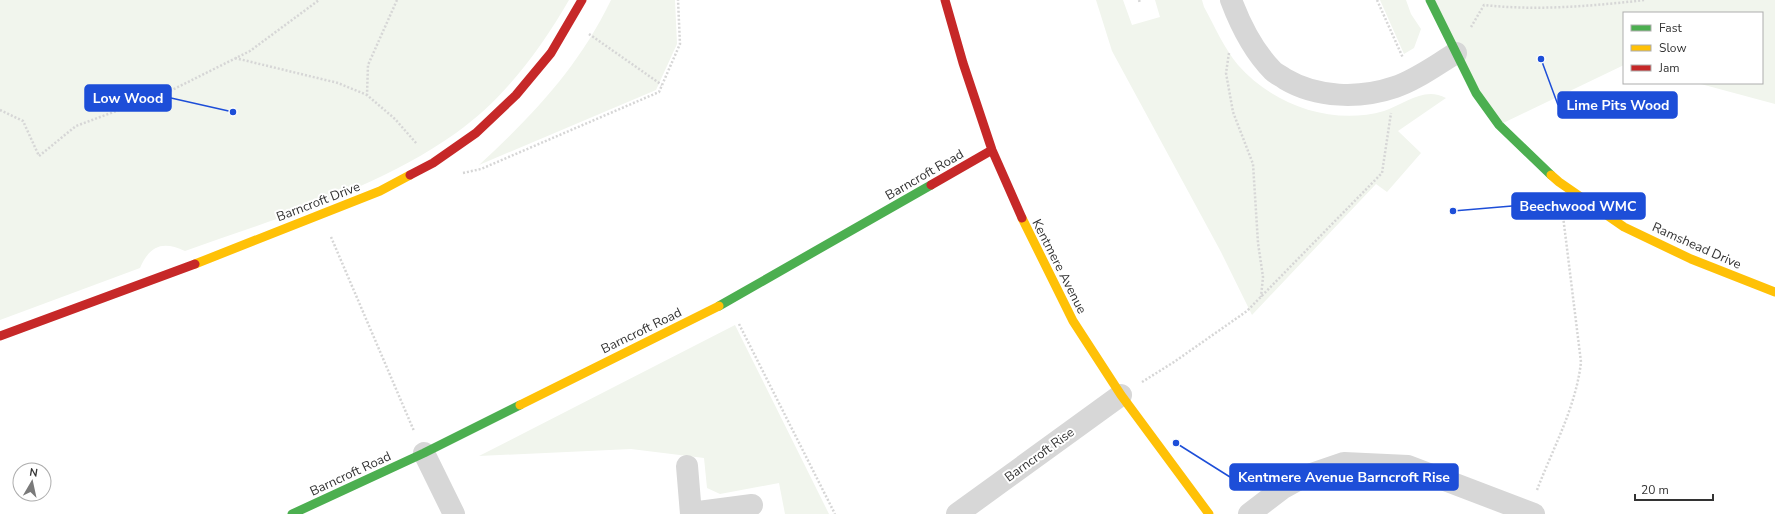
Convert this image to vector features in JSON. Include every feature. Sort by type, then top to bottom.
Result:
[{"type":"street","name":"Barncroft Drive","points":[[0,336],[168,274],[380,191],[433,163],[476,133],[516,95],[552,53],[582,0]]},
{"type":"street","name":"Kentmere Avenue","points":[[945,0],[962,63],[992,150],[1030,236],[1073,320],[1121,395],[1209,514]]},
{"type":"street","points":[[1231,0],[1257,52],[1273,72],[1296,85],[1331,94],[1368,94],[1404,83],[1456,53]]},
{"type":"street","name":"Ramshead Drive","points":[[1430,0],[1476,93],[1499,125],[1559,182],[1624,227],[1691,259],[1775,292]]},
{"type":"street","name":"Barncroft Road","points":[[292,514],[424,453],[728,302],[992,150]]},
{"type":"street","name":"Barncroft Rise","points":[[957,514],[1121,395]]},
{"type":"street","points":[[424,453],[454,514]]},
{"type":"street","points":[[1249,514],[1282,488],[1303,477],[1344,463],[1408,466],[1531,513]]},
{"type":"street","points":[[687,466],[691,513],[752,505]]},
{"type":"path","points":[[0,110],[23,122],[39,156],[76,126],[170,91],[250,51],[319,0]]},
{"type":"path","points":[[367,95],[368,65],[397,0]]},
{"type":"path","points":[[458,174],[481,169],[659,92],[680,44],[678,0]]},
{"type":"path","points":[[1121,395],[1174,362],[1247,311],[1382,173],[1404,83],[1377,0]]},
{"type":"path","points":[[1456,53],[1484,5],[1508,8],[1572,6],[1645,0]]},
{"type":"path","points":[[570,21],[662,85]]},
{"type":"path","points":[[1230,50],[1226,73],[1234,112],[1252,164],[1258,243],[1263,277],[1261,297]]},
{"type":"path","points":[[235,58],[338,83],[367,95],[395,119],[433,163]]},
{"type":"path","points":[[1531,513],[1573,401],[1579,381],[1581,362],[1559,182]]},
{"type":"path","points":[[321,214],[424,453]]},
{"type":"path","points":[[728,302],[835,514]]},
{"type":"shaded area","points":[[0,0],[569,0],[558,19],[533,55],[520,72],[490,105],[456,133],[393,171],[325,201],[185,251],[170,246],[158,247],[148,254],[140,268],[0,320]]},
{"type":"shaded area","points":[[611,0],[675,0],[677,44],[656,90],[479,165],[536,108],[569,69],[598,25]]},
{"type":"shaded area","points":[[1096,0],[1123,0],[1132,25],[1160,17],[1155,0],[1202,0],[1204,7],[1228,52],[1238,65],[1252,79],[1268,91],[1305,109],[1324,114],[1344,116],[1364,115],[1384,111],[1422,95],[1438,95],[1446,98],[1398,131],[1421,153],[1387,192],[1376,184],[1252,315],[1221,252],[1112,51]]},
{"type":"shaded area","points":[[1380,0],[1406,0],[1411,14],[1421,29],[1414,48],[1404,54]]},
{"type":"shaded area","points":[[1430,0],[1775,0],[1775,104],[1701,84],[1763,84],[1763,12],[1623,12],[1623,65],[1499,125]]},
{"type":"shaded area","points":[[735,325],[829,514],[785,514],[779,483],[720,494],[707,488],[704,458],[631,449],[479,456]]},
{"type":"traffic: fast","points":[[1430,0],[1476,93],[1499,125],[1551,175]]},
{"type":"traffic: fast","points":[[719,306],[931,185]]},
{"type":"traffic: fast","points":[[292,514],[424,453],[520,405]]},
{"type":"traffic: slow","points":[[195,264],[380,191],[410,175]]},
{"type":"traffic: slow","points":[[1551,175],[1624,227],[1691,259],[1775,292]]},
{"type":"traffic: slow","points":[[1022,218],[1073,321],[1121,395],[1209,514]]},
{"type":"traffic: slow","points":[[520,405],[719,306]]},
{"type":"traffic: jam","points":[[410,175],[433,163],[476,133],[516,95],[551,53],[582,0]]},
{"type":"traffic: jam","points":[[945,0],[963,63],[992,150],[1022,218]]},
{"type":"traffic: jam","points":[[931,185],[992,150]]},
{"type":"traffic: jam","points":[[0,336],[195,264]]},
{"type":"place","name":"Lime Pits Wood","points":[[1541,59]]},
{"type":"place","name":"Low Wood","points":[[233,112]]},
{"type":"place","name":"Beechwood WMC","points":[[1453,211]]},
{"type":"place","name":"Kentmere Avenue Barncroft Rise","points":[[1176,443]]}]
